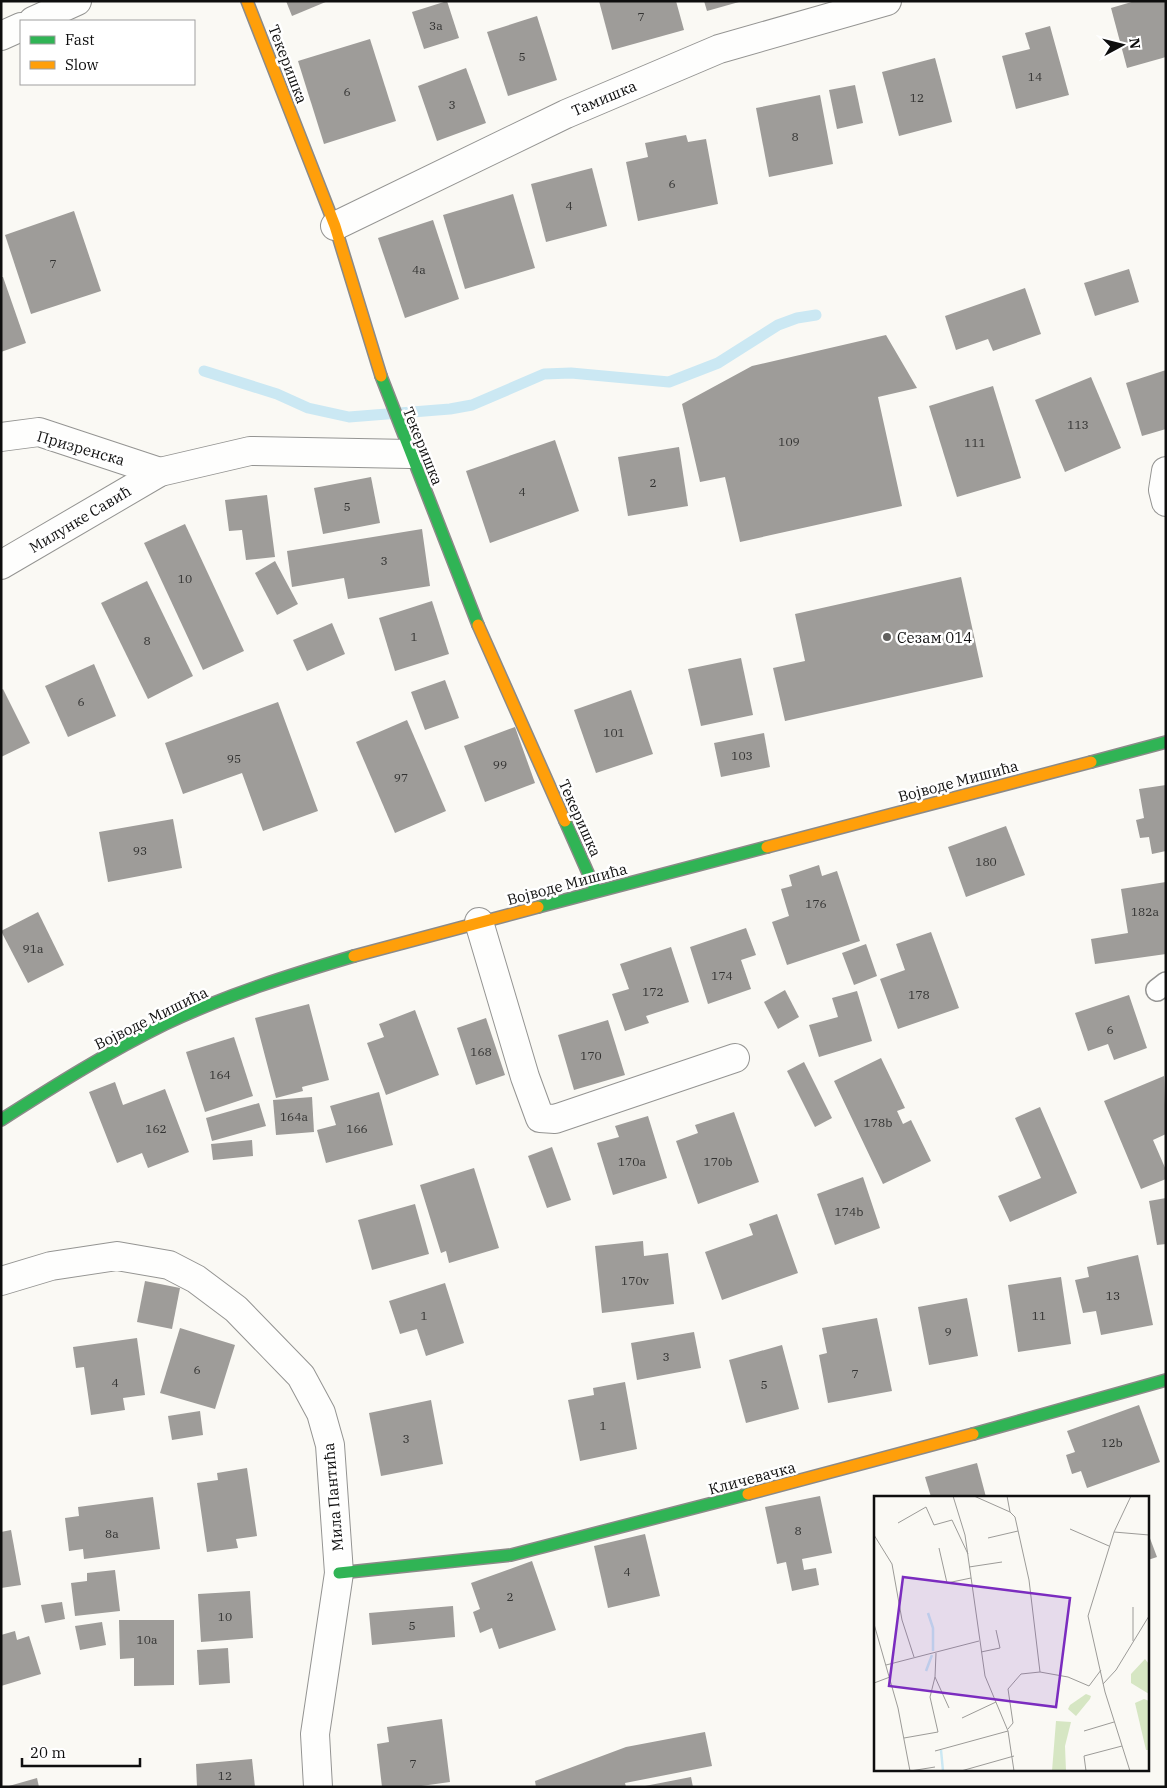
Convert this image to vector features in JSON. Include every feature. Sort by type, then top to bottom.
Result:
[{"type":"street","points":[[35,20],[77,1]]},
{"type":"street","name":"Текеришка","points":[[247,1],[334,226],[383,384],[407,447],[475,619],[596,892]]},
{"type":"street","name":"Тамишка","points":[[334,226],[566,114],[719,48],[887,1]]},
{"type":"street","points":[[1,36],[20,27]]},
{"type":"street","name":"Призренска","points":[[1,437],[39,432],[160,472]]},
{"type":"street","points":[[160,472],[250,451],[407,447]]},
{"type":"street","points":[[1166,471],[1163,490],[1166,502]]},
{"type":"street","name":"Милунке Савић","points":[[1,565],[160,472]]},
{"type":"street","name":"Војводе Мишића","points":[[1,1120],[132,1042],[188,1014],[226,998],[337,961],[1166,742]]},
{"type":"street","points":[[479,922],[525,1077],[540,1118],[555,1119],[735,1058]]},
{"type":"street","name":"Мила Пантића","points":[[1,1281],[51,1266],[117,1256],[169,1265],[196,1279],[236,1309],[301,1376],[321,1413],[330,1445],[340,1573],[315,1734],[318,1787]]},
{"type":"street","name":"Кличевачка","points":[[340,1573],[511,1555],[881,1460],[1166,1380]]},
{"type":"building","points":[[286,1],[328,1],[292,16]]},
{"type":"building","points":[[447,1],[459,38],[424,49],[412,12]]},
{"type":"building","points":[[599,1],[676,1],[684,30],[612,50]]},
{"type":"building","points":[[704,1],[739,1],[739,2],[707,11]]},
{"type":"building","points":[[1135,1],[1166,1],[1166,57],[1127,68],[1111,8]]},
{"type":"building","points":[[537,16],[557,80],[508,96],[487,32]]},
{"type":"building","points":[[1050,26],[1069,95],[1016,109],[1002,56],[1030,49],[1025,33]]},
{"type":"building","points":[[370,39],[396,121],[324,144],[298,61]]},
{"type":"building","points":[[935,58],[952,122],[899,136],[882,72]]},
{"type":"building","points":[[466,68],[486,123],[437,141],[418,86]]},
{"type":"building","points":[[855,85],[863,123],[837,129],[829,90]]},
{"type":"building","points":[[820,95],[833,164],[769,177],[756,108]]},
{"type":"building","points":[[686,135],[688,142],[706,139],[718,204],[638,221],[626,162],[648,157],[645,143]]},
{"type":"building","points":[[592,168],[607,226],[546,242],[531,184]]},
{"type":"building","points":[[513,194],[535,268],[465,289],[443,215]]},
{"type":"building","points":[[74,211],[101,291],[31,314],[5,235]]},
{"type":"building","points":[[433,220],[459,299],[405,318],[378,238]]},
{"type":"building","points":[[1129,269],[1139,302],[1095,316],[1084,283]]},
{"type":"building","points":[[1,277],[3,277],[26,343],[1,352]]},
{"type":"building","points":[[1025,288],[1041,334],[993,351],[988,339],[956,350],[945,316]]},
{"type":"building","points":[[886,335],[917,388],[878,397],[902,506],[740,542],[725,477],[700,482],[682,404],[752,366]]},
{"type":"building","points":[[1166,370],[1166,429],[1142,436],[1126,383]]},
{"type":"building","points":[[1091,377],[1121,448],[1065,472],[1035,400]]},
{"type":"building","points":[[993,386],[1021,478],[957,497],[929,406]]},
{"type":"building","points":[[555,440],[579,511],[490,543],[466,471]]},
{"type":"building","points":[[679,447],[688,506],[628,516],[618,457]]},
{"type":"building","points":[[371,477],[380,523],[323,534],[314,488]]},
{"type":"building","points":[[267,495],[275,557],[246,560],[242,530],[229,531],[225,500]]},
{"type":"building","points":[[185,524],[244,651],[203,670],[144,543]]},
{"type":"building","points":[[422,529],[430,586],[348,599],[344,578],[292,587],[287,551]]},
{"type":"building","points":[[275,561],[298,604],[277,615],[255,573]]},
{"type":"building","name":"Сезам 014","points":[[961,577],[983,677],[785,721],[773,668],[805,661],[795,614]]},
{"type":"building","points":[[147,581],[193,676],[148,699],[101,603]]},
{"type":"building","points":[[432,601],[449,654],[395,671],[379,618]]},
{"type":"building","points":[[332,623],[345,654],[307,671],[293,640]]},
{"type":"building","points":[[741,658],[753,715],[701,726],[688,669]]},
{"type":"building","points":[[94,664],[116,716],[68,737],[45,686]]},
{"type":"building","points":[[445,680],[459,718],[425,730],[411,692]]},
{"type":"building","points":[[3,689],[30,743],[1,757],[1,690]]},
{"type":"building","points":[[631,690],[653,754],[596,773],[574,710]]},
{"type":"building","points":[[278,702],[318,811],[263,831],[242,773],[183,794],[165,743]]},
{"type":"building","points":[[407,720],[446,811],[395,833],[356,742]]},
{"type":"building","points":[[515,727],[535,783],[485,802],[464,746]]},
{"type":"building","points":[[764,733],[770,767],[721,777],[714,743]]},
{"type":"building","points":[[1166,785],[1166,851],[1152,854],[1149,837],[1140,838],[1136,820],[1144,818],[1139,789]]},
{"type":"building","points":[[173,819],[182,868],[108,882],[99,832]]},
{"type":"building","points":[[1006,826],[1025,875],[966,897],[948,847]]},
{"type":"building","points":[[819,865],[822,876],[837,871],[860,941],[787,965],[772,922],[789,916],[781,889],[792,886],[789,875]]},
{"type":"building","points":[[1166,882],[1166,954],[1095,964],[1091,939],[1128,933],[1121,889]]},
{"type":"building","points":[[38,912],[64,965],[28,983],[1,931]]},
{"type":"building","points":[[746,928],[756,955],[741,960],[751,989],[708,1004],[690,947]]},
{"type":"building","points":[[931,932],[959,1008],[898,1029],[880,979],[905,970],[896,944]]},
{"type":"building","points":[[866,944],[877,976],[854,985],[842,953]]},
{"type":"building","points":[[671,947],[689,1002],[646,1016],[649,1023],[625,1031],[612,994],[629,989],[620,964]]},
{"type":"building","points":[[785,990],[799,1017],[778,1029],[764,1002]]},
{"type":"building","points":[[857,991],[872,1041],[819,1057],[809,1025],[838,1017],[832,998]]},
{"type":"building","points":[[1129,995],[1147,1048],[1114,1060],[1108,1044],[1088,1051],[1075,1013]]},
{"type":"building","points":[[309,1004],[329,1080],[302,1087],[303,1091],[276,1098],[255,1018]]},
{"type":"building","points":[[415,1010],[439,1075],[386,1095],[367,1043],[384,1037],[379,1024]]},
{"type":"building","points":[[486,1018],[505,1075],[476,1085],[457,1028]]},
{"type":"building","points":[[608,1020],[625,1075],[574,1090],[558,1035]]},
{"type":"building","points":[[234,1037],[253,1096],[205,1112],[186,1052]]},
{"type":"building","points":[[881,1058],[905,1108],[897,1111],[903,1124],[911,1120],[931,1161],[883,1184],[834,1081]]},
{"type":"building","points":[[804,1062],[832,1118],[815,1127],[787,1071]]},
{"type":"building","points":[[1164,1076],[1166,1134],[1153,1140],[1166,1170],[1166,1179],[1141,1189],[1104,1101]]},
{"type":"building","points":[[115,1082],[123,1105],[165,1089],[189,1152],[148,1168],[142,1153],[117,1163],[89,1092]]},
{"type":"building","points":[[379,1092],[393,1145],[326,1163],[317,1130],[336,1125],[330,1106]]},
{"type":"building","points":[[312,1097],[314,1132],[276,1135],[273,1100]]},
{"type":"building","points":[[259,1103],[266,1126],[212,1141],[206,1118]]},
{"type":"building","points":[[1040,1107],[1077,1193],[1010,1222],[998,1196],[1041,1178],[1015,1118]]},
{"type":"building","points":[[734,1112],[759,1182],[698,1204],[676,1141],[698,1133],[695,1125]]},
{"type":"building","points":[[648,1116],[667,1178],[613,1195],[597,1143],[619,1137],[615,1126]]},
{"type":"building","points":[[252,1140],[253,1156],[213,1160],[211,1144]]},
{"type":"building","points":[[552,1147],[571,1200],[547,1208],[528,1156]]},
{"type":"building","points":[[474,1168],[499,1248],[449,1263],[446,1251],[441,1253],[420,1185]]},
{"type":"building","points":[[863,1177],[880,1228],[835,1245],[817,1194]]},
{"type":"building","points":[[1166,1198],[1166,1244],[1157,1245],[1149,1201]]},
{"type":"building","points":[[415,1204],[429,1254],[372,1270],[358,1220]]},
{"type":"building","points":[[777,1214],[798,1273],[722,1300],[705,1252],[753,1235],[749,1224]]},
{"type":"building","points":[[643,1241],[644,1256],[668,1253],[674,1304],[602,1313],[595,1246]]},
{"type":"building","points":[[1138,1255],[1153,1325],[1101,1335],[1096,1311],[1083,1313],[1075,1280],[1089,1277],[1087,1267]]},
{"type":"building","points":[[1061,1277],[1071,1344],[1018,1352],[1008,1285]]},
{"type":"building","points":[[145,1281],[180,1288],[172,1329],[137,1322]]},
{"type":"building","points":[[445,1283],[464,1343],[426,1356],[417,1329],[400,1334],[389,1301]]},
{"type":"building","points":[[967,1298],[978,1356],[929,1365],[918,1307]]},
{"type":"building","points":[[877,1318],[892,1391],[828,1403],[819,1355],[827,1353],[822,1328]]},
{"type":"building","points":[[180,1328],[235,1345],[215,1409],[160,1393]]},
{"type":"building","points":[[694,1332],[701,1368],[637,1380],[631,1343]]},
{"type":"building","points":[[137,1338],[145,1395],[123,1398],[125,1410],[91,1415],[84,1367],[76,1368],[73,1347]]},
{"type":"building","points":[[782,1345],[799,1409],[746,1423],[729,1360]]},
{"type":"building","points":[[625,1382],[637,1449],[580,1461],[568,1400],[594,1395],[593,1388]]},
{"type":"building","points":[[431,1400],[443,1464],[381,1476],[369,1413]]},
{"type":"building","points":[[1139,1405],[1160,1462],[1087,1488],[1081,1471],[1072,1474],[1066,1455],[1075,1452],[1067,1431]]},
{"type":"building","points":[[200,1411],[203,1435],[172,1440],[168,1416]]},
{"type":"building","points":[[977,1463],[986,1496],[931,1496],[925,1477]]},
{"type":"building","points":[[247,1468],[257,1536],[236,1539],[238,1548],[207,1552],[197,1483],[218,1480],[217,1473]]},
{"type":"building","points":[[820,1496],[832,1553],[802,1559],[804,1570],[816,1568],[819,1585],[792,1591],[786,1562],[777,1564],[765,1507]]},
{"type":"building","points":[[153,1497],[160,1549],[84,1559],[83,1549],[69,1551],[65,1518],[79,1516],[78,1507]]},
{"type":"building","points":[[11,1530],[21,1585],[1,1588],[1,1532]]},
{"type":"building","points":[[645,1534],[660,1596],[608,1608],[594,1546]]},
{"type":"building","points":[[1150,1538],[1157,1557],[1150,1559]]},
{"type":"building","points":[[532,1561],[556,1630],[499,1649],[492,1628],[480,1633],[473,1612],[480,1609],[471,1583]]},
{"type":"building","points":[[115,1570],[120,1611],[75,1616],[71,1583],[87,1581],[87,1573]]},
{"type":"building","points":[[250,1591],[253,1638],[201,1642],[198,1594]]},
{"type":"building","points":[[62,1602],[65,1619],[45,1623],[41,1605]]},
{"type":"building","points":[[453,1606],[455,1637],[372,1645],[369,1613]]},
{"type":"building","points":[[119,1620],[174,1620],[174,1685],[134,1686],[134,1658],[120,1659]]},
{"type":"building","points":[[102,1622],[106,1645],[80,1650],[75,1626]]},
{"type":"building","points":[[15,1631],[17,1640],[29,1636],[41,1674],[1,1686],[1,1635]]},
{"type":"building","points":[[228,1648],[230,1683],[199,1685],[197,1650]]},
{"type":"building","points":[[442,1719],[450,1782],[414,1787],[382,1787],[377,1744],[389,1742],[387,1727]]},
{"type":"building","points":[[705,1732],[712,1766],[625,1783],[626,1787],[536,1787],[535,1781],[626,1747]]},
{"type":"building","points":[[252,1759],[255,1787],[197,1787],[196,1764]]},
{"type":"building","points":[[691,1777],[693,1787],[645,1787],[645,1786]]},
{"type":"building","points":[[37,1778],[39,1787],[9,1787],[9,1786]]},
{"type":"waterway","points":[[204,371],[277,394],[308,408],[349,417],[450,409],[472,405],[544,374],[571,373],[669,382],[718,363],[778,325],[797,318],[816,315]]},
{"type":"traffic: fast","points":[[381,376],[478,625]]},
{"type":"traffic: fast","points":[[1091,762],[1166,742]]},
{"type":"traffic: fast","points":[[565,821],[596,891]]},
{"type":"traffic: fast","points":[[538,907],[767,847]]},
{"type":"traffic: fast","points":[[1,1120],[61,1082],[165,1024],[282,978],[354,956]]},
{"type":"traffic: fast","points":[[973,1434],[1166,1380]]},
{"type":"traffic: fast","points":[[339,1573],[511,1555],[748,1494]]},
{"type":"traffic: slow","points":[[247,1],[335,226],[381,376]]},
{"type":"traffic: slow","points":[[478,625],[565,821]]},
{"type":"traffic: slow","points":[[767,847],[1091,762]]},
{"type":"traffic: slow","points":[[354,956],[538,907]]},
{"type":"traffic: slow","points":[[748,1494],[973,1434]]},
{"type":"place","name":"Сезам 014","points":[[887,637]]}]
